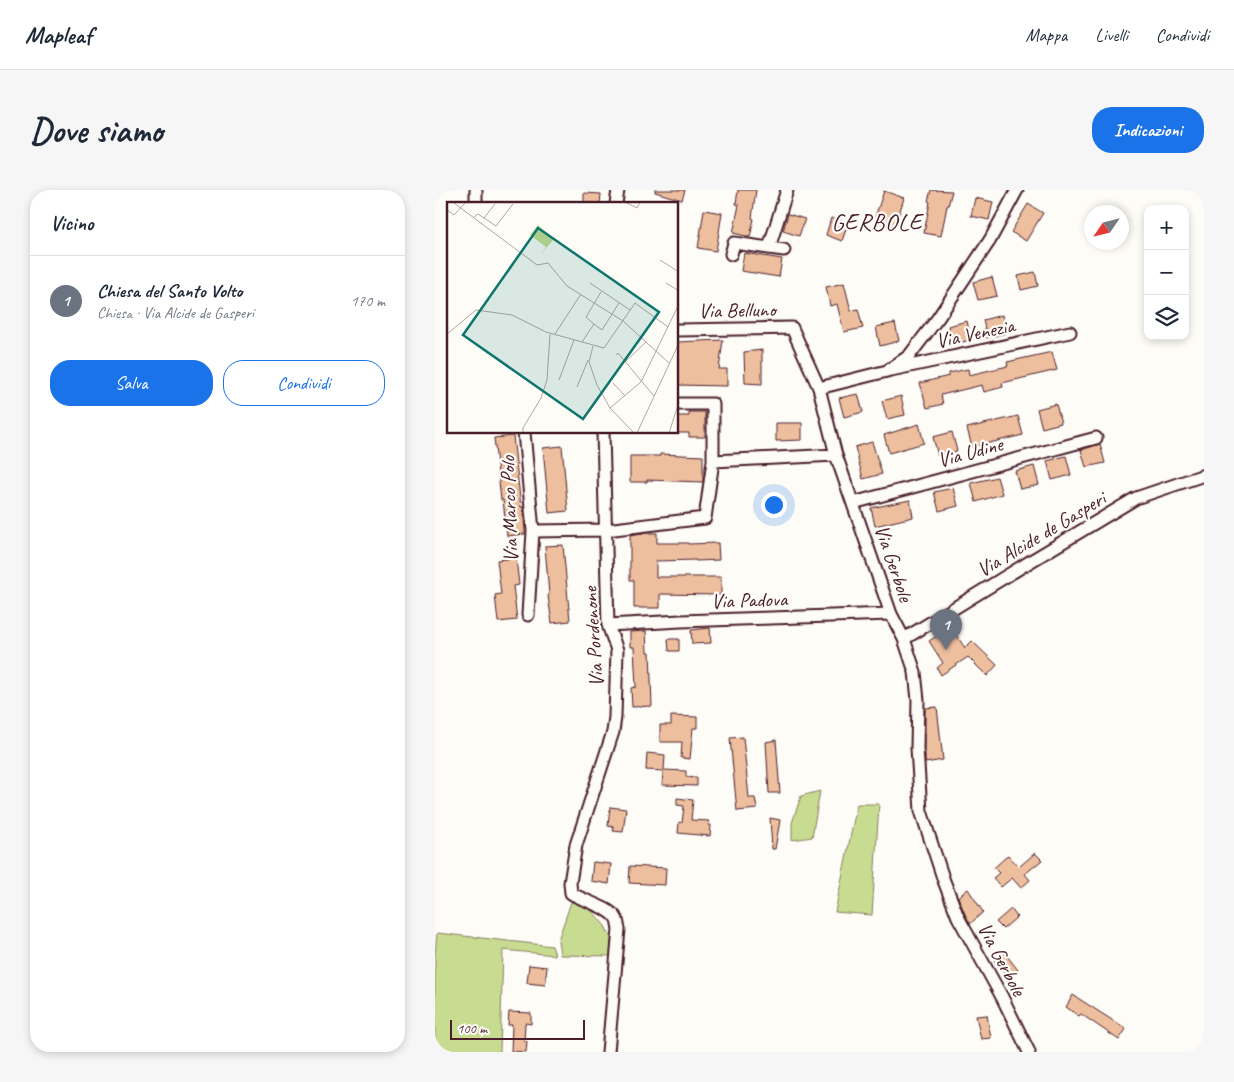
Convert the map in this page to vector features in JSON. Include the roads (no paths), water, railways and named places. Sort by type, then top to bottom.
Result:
[{"type":"street","points":[[769,248],[787,190]]},
{"type":"street","points":[[819,388],[887,371],[909,356],[939,318],[990,240],[1017,190]]},
{"type":"street","points":[[731,254],[733,243],[784,250]]},
{"type":"street","name":"Via Belluno","points":[[679,330],[792,328],[819,388]]},
{"type":"street","name":"Via Venezia","points":[[887,371],[1070,332]]},
{"type":"street","name":"Via Gerbole","points":[[819,388],[836,455],[891,614],[904,639],[915,672],[918,700],[917,748],[921,811],[944,881],[959,917],[1029,1052]]},
{"type":"street","points":[[533,531],[606,530],[705,518],[713,461],[713,404],[679,404]]},
{"type":"street","name":"Via Marco Polo","points":[[524,434],[533,531],[528,615]]},
{"type":"street","name":"Via Pordenone","points":[[603,434],[609,625],[617,650],[615,717],[613,732],[577,845],[570,883],[571,892],[577,897],[609,911],[616,917],[619,929],[608,1052]]},
{"type":"street","name":"Via Udine","points":[[853,503],[1096,438]]},
{"type":"street","points":[[713,461],[836,455]]},
{"type":"street","name":"Via Alcide de Gasperi","points":[[904,639],[1031,560],[1136,498],[1204,475]]},
{"type":"street","name":"Via Padova","points":[[609,625],[891,614]]},
{"type":"place","name":"Chiesa del Santo Volto","points":[[946,650]]},
{"type":"district","name":"GERBOLE","points":[[877,222]]}]
